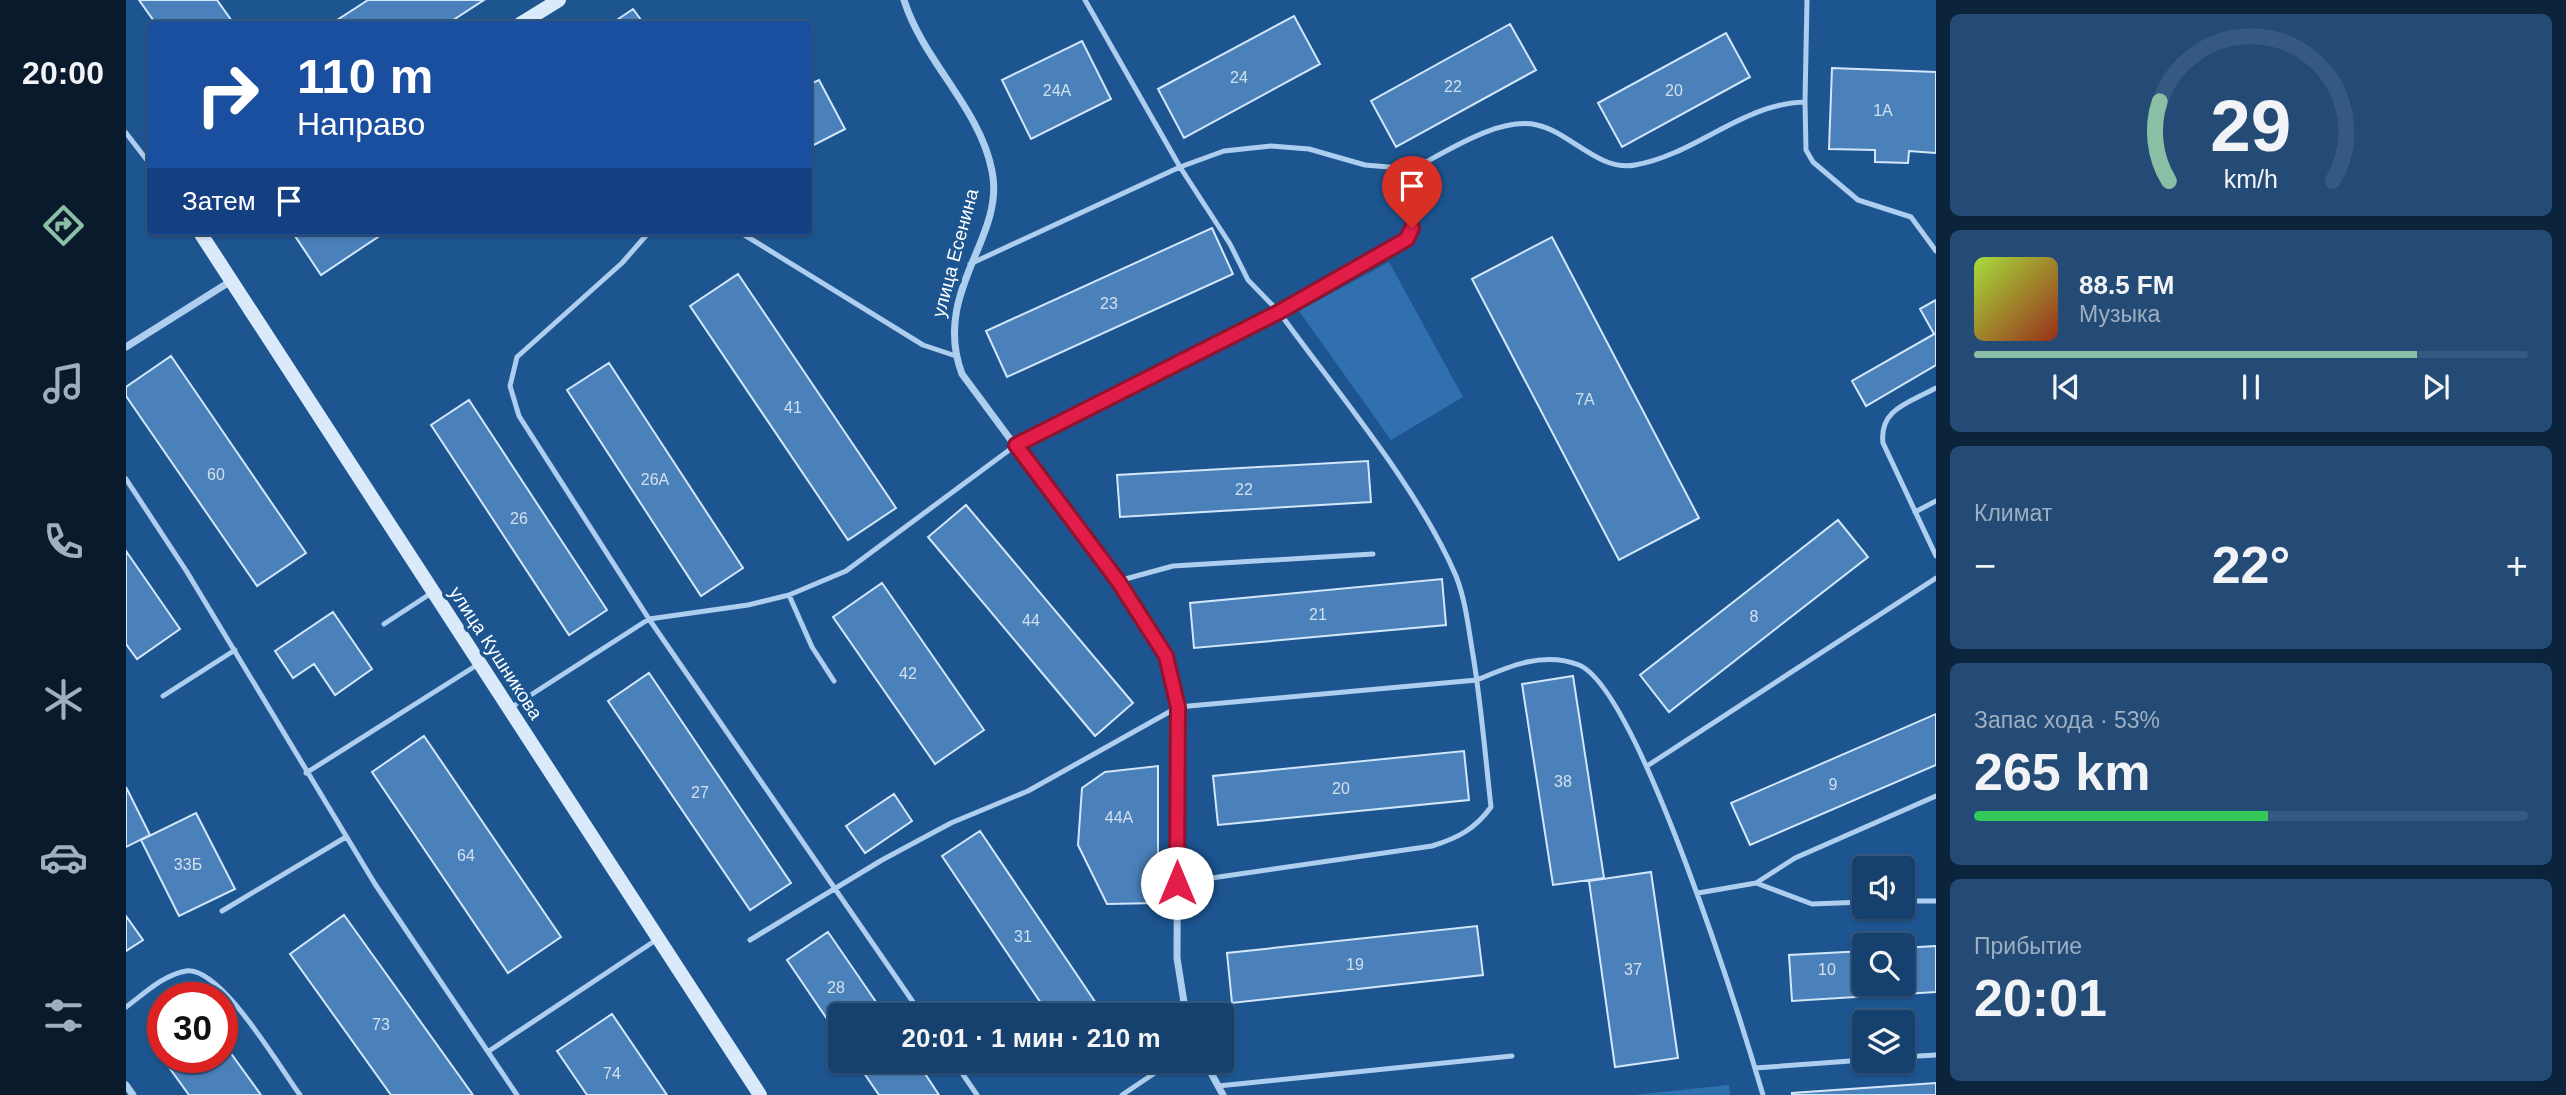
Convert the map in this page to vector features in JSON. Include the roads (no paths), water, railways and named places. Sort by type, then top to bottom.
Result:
[{"type":"street","points":[[525,21],[559,0]]},
{"type":"street","name":"улица Есенина","points":[[904,0],[982,141],[993,173],[993,192],[988,216],[956,311],[956,356],[962,374],[1118,581],[1166,656],[1178,707],[1177,958],[1184,1003]]},
{"type":"street","name":"улица Кушникова","points":[[202,235],[760,1095]]},
{"type":"street","points":[[126,348],[231,281]]},
{"type":"street","points":[[1211,1073],[1223,1095]]},
{"type":"street","points":[[126,1085],[133,1095]]},
{"type":"lane","points":[[1085,0],[1180,166],[1230,244],[1248,280],[1279,312],[1393,469],[1438,541],[1456,577],[1465,604],[1477,680],[1491,807],[1478,825],[1454,839],[1432,846],[1177,883]]},
{"type":"lane","points":[[1807,0],[1806,150],[1813,162],[1858,200],[1911,217],[1936,251]]},
{"type":"lane","points":[[970,264],[1180,166],[1224,151],[1271,146],[1309,149],[1365,165],[1413,169],[1499,127],[1515,124],[1538,125],[1611,163],[1633,166],[1654,160],[1771,106],[1805,102]]},
{"type":"lane","points":[[126,133],[147,160]]},
{"type":"lane","points":[[509,709],[649,619],[748,606],[789,595],[846,571],[1016,445],[1279,312],[1407,239],[1414,209],[1413,169]]},
{"type":"lane","points":[[646,235],[622,263],[517,357],[510,386],[519,416],[649,619],[914,1003]]},
{"type":"lane","points":[[744,235],[923,345],[956,356]]},
{"type":"lane","points":[[1936,388],[1892,413],[1884,420],[1881,430],[1883,443],[1936,556]]},
{"type":"lane","points":[[126,479],[235,650],[346,837],[517,1095]]},
{"type":"lane","points":[[1915,512],[1936,501]]},
{"type":"lane","points":[[1118,581],[1173,566],[1373,554]]},
{"type":"lane","points":[[1647,766],[1936,578]]},
{"type":"lane","points":[[384,624],[433,592]]},
{"type":"lane","points":[[789,595],[812,647],[834,681]]},
{"type":"lane","points":[[163,696],[235,650]]},
{"type":"lane","points":[[750,940],[951,823],[1028,791],[1178,707],[1477,680],[1509,666],[1540,659],[1580,665],[1604,690],[1647,766],[1698,893],[1763,1095]]},
{"type":"lane","points":[[306,773],[480,664]]},
{"type":"lane","points":[[1698,893],[1756,883],[1795,858],[1936,796]]},
{"type":"lane","points":[[222,911],[346,837]]},
{"type":"lane","points":[[1756,883],[1812,904],[1852,902]]},
{"type":"lane","points":[[1915,901],[1936,901]]},
{"type":"lane","points":[[489,1051],[659,939]]},
{"type":"lane","points":[[126,1007],[163,980],[188,971],[205,974],[223,989],[300,1095]]},
{"type":"lane","points":[[1915,1056],[1936,1055]]},
{"type":"lane","points":[[1218,1086],[1512,1056]]},
{"type":"lane","points":[[1755,1068],[1852,1061]]},
{"type":"lane","points":[[962,1073],[978,1095]]},
{"type":"lane","points":[[1122,1095],[1155,1073]]}]
